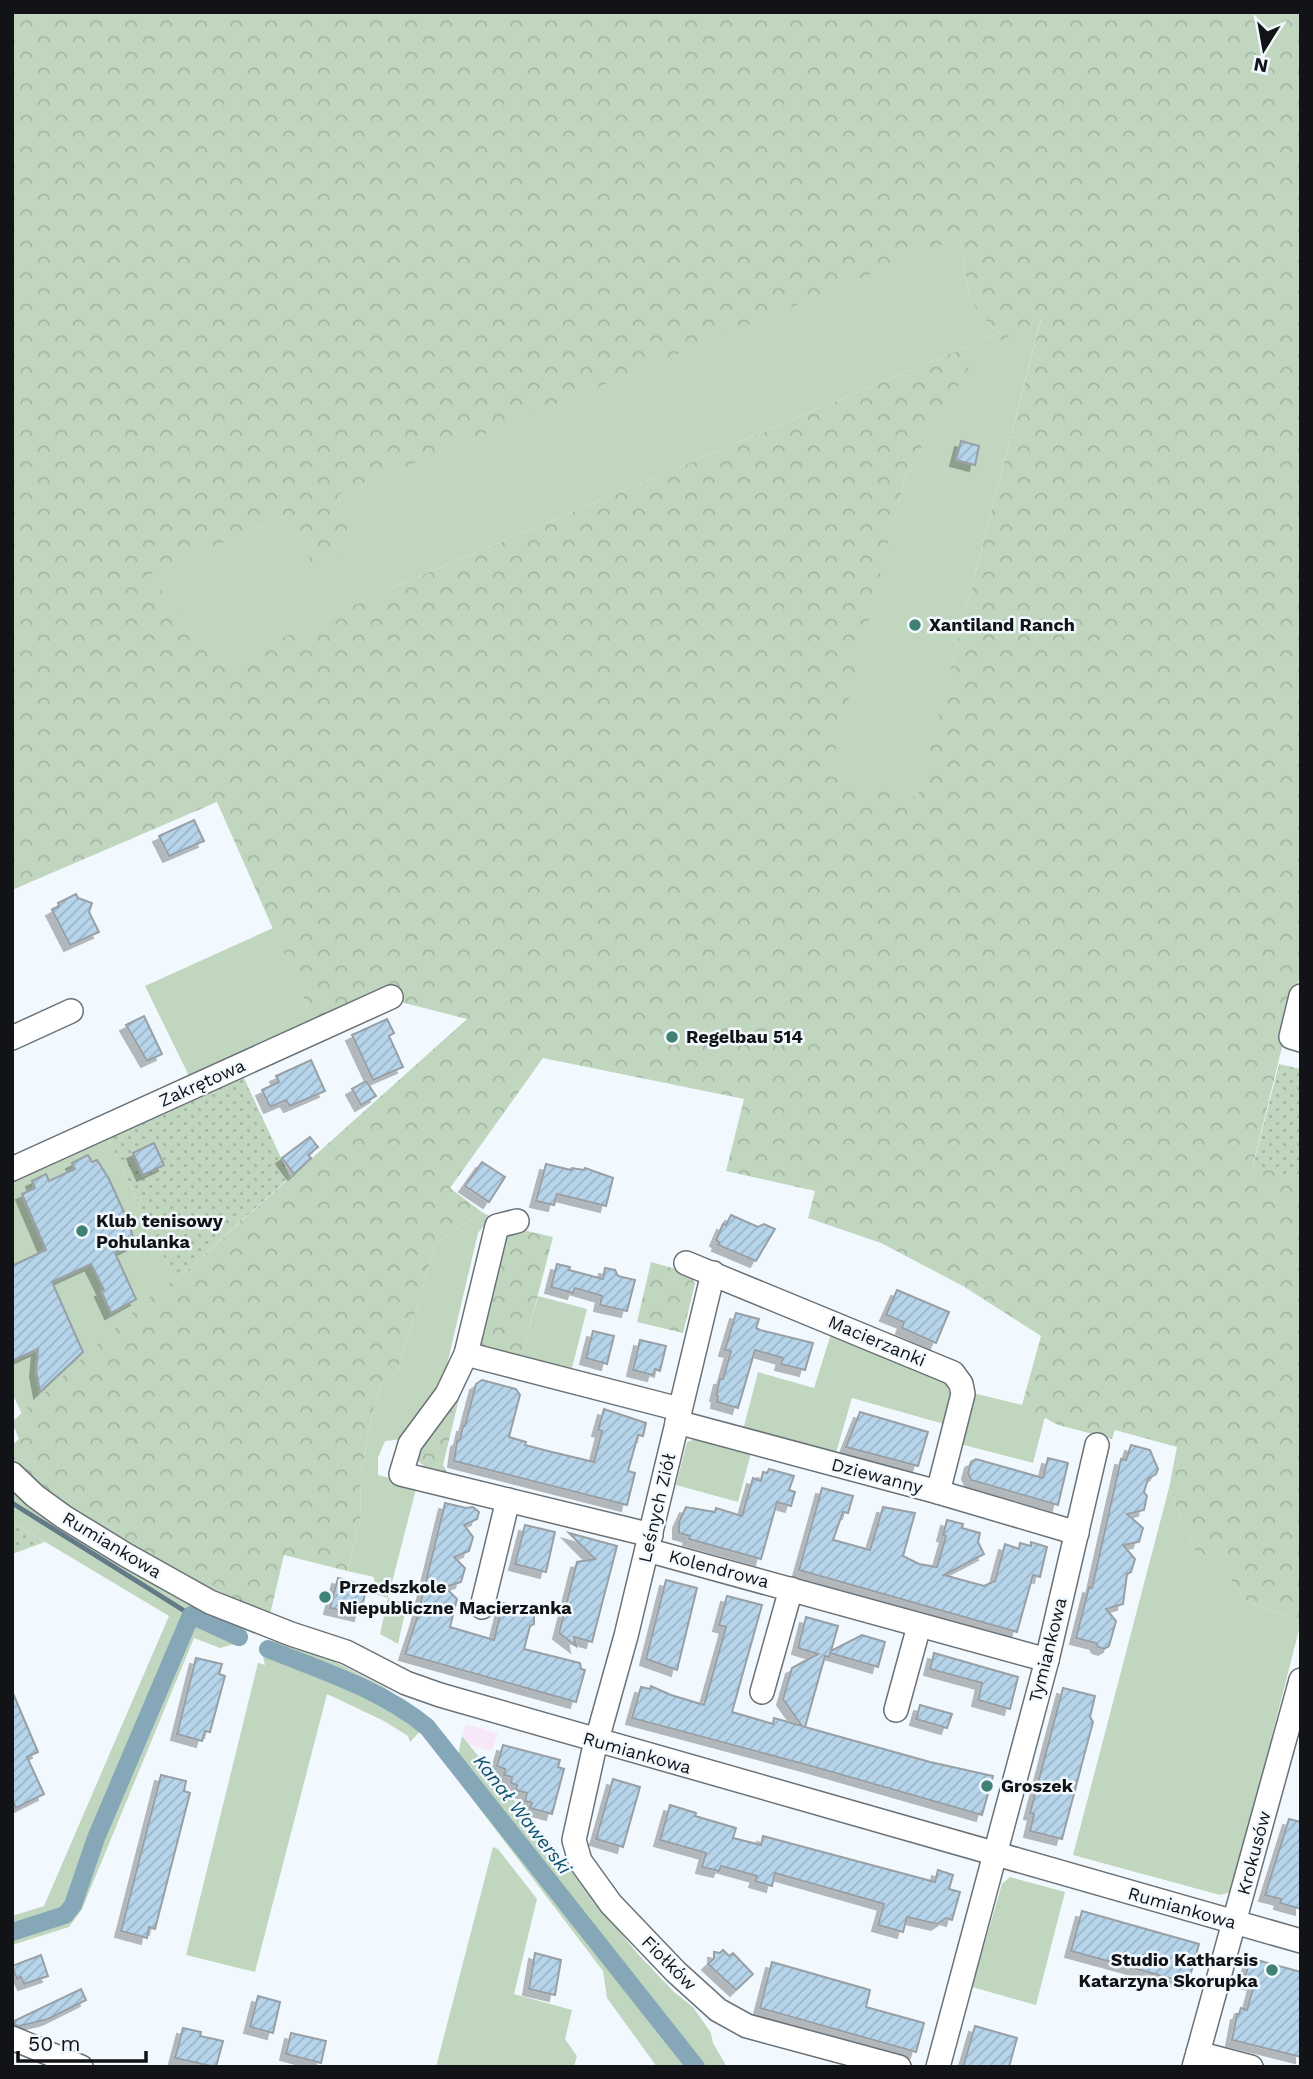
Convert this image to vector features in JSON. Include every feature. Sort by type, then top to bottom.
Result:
[{"type":"street","points":[[1296,1039],[1301,996]]},
{"type":"street","name":"Zakrętowa","points":[[12,1169],[391,997]]},
{"type":"street","points":[[12,1038],[71,1012]]},
{"type":"street","points":[[466,1354],[497,1226],[517,1221]]},
{"type":"street","name":"Macierzanki","points":[[685,1263],[953,1373],[961,1384],[963,1394],[939,1492]]},
{"type":"street","name":"Leśnych Ziół","points":[[597,1741],[626,1636],[713,1273]]},
{"type":"street","name":"Dziewanny","points":[[466,1354],[1077,1533]]},
{"type":"street","name":"Kolendrowa","points":[[466,1354],[447,1394],[410,1444],[401,1474],[508,1500],[919,1626],[1047,1660]]},
{"type":"street","name":"Tymiankowa","points":[[995,1855],[1047,1660],[1097,1444]]},
{"type":"street","name":"Rumiankowa","points":[[12,1474],[35,1496],[64,1517],[125,1555],[210,1602],[346,1652],[406,1683],[597,1741],[1301,1941]]},
{"type":"street","points":[[482,1607],[508,1500]]},
{"type":"street","name":"Kolendrowa","points":[[762,1692],[791,1588]]},
{"type":"street","points":[[896,1710],[919,1626]]},
{"type":"street","name":"Krokusów","points":[[1196,2060],[1301,1680]]},
{"type":"street","name":"Fiołków","points":[[597,1741],[574,1840],[580,1861],[611,1904],[676,1972],[718,2010],[747,2026],[899,2067]]},
{"type":"street","points":[[938,2067],[995,1855]]},
{"type":"street","points":[[12,2038],[81,2067]]},
{"type":"street","points":[[1196,2060],[1251,2067]]},
{"type":"shaded area","points":[[466,1724],[498,1733],[492,1751],[470,1745],[462,1736]]},
{"type":"green space","points":[[12,12],[1301,12],[1301,970],[1253,1165],[1301,1178],[1301,1622],[1247,1601],[1220,1565],[1194,1550],[1169,1488],[1177,1447],[1115,1430],[1112,1439],[1058,1425],[1022,1405],[1041,1336],[963,1286],[881,1243],[808,1218],[815,1191],[726,1171],[744,1099],[543,1058],[450,1188],[482,1212],[436,1243],[397,1373],[382,1383],[373,1410],[361,1472],[360,1521],[347,1571],[284,1555],[269,1619],[151,1559],[73,1510],[21,1468],[12,1459],[12,1445],[19,1439],[12,1422],[163,1285],[175,1281],[467,1019],[377,996],[315,1024],[217,802],[12,890]],"holes":[[[960,237],[970,299],[981,316],[999,333],[396,586],[224,665],[149,575],[289,514],[312,564],[353,551],[338,495]],[[1041,320],[917,798],[829,776],[906,474],[979,351]]]},
{"type":"green space","points":[[960,236],[970,299],[981,316],[999,333],[396,586],[223,666],[148,575],[289,514],[352,551],[338,495]]},
{"type":"green space","name":"Xantiland Ranch","points":[[1041,319],[917,799],[828,776],[906,474],[979,350]]},
{"type":"green space","points":[[273,928],[315,1024],[191,1080],[145,986]]},
{"type":"green space","points":[[1279,1064],[1301,1069],[1301,1178],[1253,1166]]},
{"type":"green space","points":[[242,1074],[290,1177],[175,1281],[107,1136]]},
{"type":"green space","name":"Klub tenisowy Pohulanka","points":[[107,1136],[175,1281],[163,1285],[22,1414],[12,1393],[12,1181]]},
{"type":"green space","points":[[482,1212],[491,1217],[478,1233],[442,1386],[402,1439],[385,1441],[378,1458],[378,1475],[417,1485],[388,1598],[375,1594],[374,1577],[347,1571],[360,1521],[361,1472],[373,1410],[382,1383],[397,1373],[436,1243]]},
{"type":"green space","points":[[515,1228],[553,1237],[522,1356],[481,1345],[474,1336],[498,1244]]},
{"type":"green space","points":[[651,1262],[690,1273],[695,1284],[683,1333],[637,1322]]},
{"type":"green space","points":[[538,1296],[587,1309],[572,1368],[522,1356]]},
{"type":"green space","points":[[831,1334],[946,1384],[951,1395],[944,1424],[852,1398],[835,1456],[743,1430],[758,1372],[814,1388]]},
{"type":"green space","points":[[463,1382],[443,1465],[448,1474],[426,1468],[415,1458],[422,1435]]},
{"type":"green space","points":[[973,1393],[1022,1405],[1045,1417],[1033,1463],[960,1444]]},
{"type":"green space","points":[[698,1438],[751,1453],[738,1502],[676,1485],[687,1442]]},
{"type":"green space","points":[[12,1484],[236,1622],[241,1633],[238,1643],[220,1648],[194,1638],[82,1909],[69,1927],[12,1945],[12,1916],[44,1906],[169,1616],[12,1522]]},
{"type":"green space","points":[[1169,1488],[1194,1550],[1220,1565],[1247,1601],[1301,1622],[1232,1892],[1220,1895],[1073,1855]]},
{"type":"green space","points":[[12,1522],[45,1542],[12,1554]]},
{"type":"green space","points":[[388,1598],[407,1604],[398,1644],[380,1634]]},
{"type":"green space","points":[[278,1641],[326,1657],[384,1687],[429,1722],[410,1742],[408,1736],[384,1721],[327,1694],[255,1972],[186,1955],[258,1663],[265,1665],[262,1652],[266,1644]]},
{"type":"green space","points":[[462,1736],[637,1953],[674,1992],[693,2007],[711,2033],[713,2043],[727,2067],[657,2067],[607,1998],[603,1971],[454,1775]]},
{"type":"green space","points":[[493,1847],[498,1849],[537,1899],[514,1994],[572,2010],[565,2039],[577,2056],[574,2067],[436,2067]]},
{"type":"green space","points":[[1010,1877],[1065,1892],[1036,2005],[972,1987],[1002,1884]]},
{"type":"building","points":[[961,441],[979,446],[975,465],[956,460]]},
{"type":"building","points":[[194,820],[204,841],[169,856],[159,836]]},
{"type":"building","points":[[76,894],[78,898],[92,903],[89,912],[99,932],[70,945],[52,910],[59,906],[58,903]]},
{"type":"building","points":[[144,1016],[162,1054],[147,1061],[126,1025]]},
{"type":"building","points":[[387,1019],[394,1033],[389,1036],[403,1067],[373,1080],[352,1035]]},
{"type":"building","points":[[311,1060],[325,1091],[290,1106],[286,1100],[270,1107],[262,1090],[279,1082],[276,1076]]},
{"type":"building","points":[[366,1081],[376,1096],[361,1105],[352,1089]]},
{"type":"building","points":[[310,1137],[318,1147],[308,1155],[311,1158],[294,1174],[282,1158]]},
{"type":"building","points":[[154,1143],[164,1165],[143,1175],[133,1153]]},
{"type":"building","points":[[88,1155],[92,1162],[97,1160],[109,1179],[128,1221],[135,1243],[115,1253],[136,1299],[111,1313],[101,1291],[104,1290],[91,1264],[52,1282],[83,1352],[40,1392],[36,1371],[38,1349],[12,1361],[12,1266],[46,1250],[22,1194],[35,1188],[32,1181],[46,1174],[49,1181],[75,1169],[72,1163]]},
{"type":"building","points":[[482,1162],[505,1177],[489,1202],[465,1186]]},
{"type":"building","points":[[546,1164],[571,1170],[585,1168],[613,1178],[606,1206],[557,1194],[554,1205],[536,1201]]},
{"type":"building","points":[[731,1215],[758,1227],[764,1224],[775,1229],[756,1261],[718,1245],[716,1240],[723,1224],[726,1225]]},
{"type":"building","points":[[557,1264],[603,1279],[605,1268],[615,1270],[618,1276],[635,1280],[627,1311],[600,1305],[602,1296],[575,1288],[573,1293],[551,1287]]},
{"type":"building","points":[[897,1290],[949,1312],[936,1343],[902,1328],[904,1322],[886,1315]]},
{"type":"building","points":[[736,1313],[759,1319],[756,1328],[760,1330],[813,1343],[805,1370],[781,1364],[783,1358],[755,1350],[738,1408],[717,1402],[716,1395],[731,1351],[725,1350]]},
{"type":"building","points":[[593,1331],[614,1336],[607,1364],[586,1358]]},
{"type":"building","points":[[640,1340],[666,1346],[660,1371],[655,1369],[653,1375],[633,1370]]},
{"type":"building","points":[[482,1380],[516,1389],[520,1395],[509,1437],[526,1442],[525,1445],[594,1462],[602,1431],[598,1430],[604,1409],[646,1423],[643,1436],[638,1435],[628,1471],[635,1473],[627,1505],[454,1461],[457,1441],[465,1426],[476,1384]]},
{"type":"building","points":[[860,1412],[928,1432],[918,1466],[846,1447]]},
{"type":"building","points":[[1131,1445],[1150,1450],[1158,1469],[1156,1474],[1148,1479],[1144,1492],[1147,1496],[1144,1510],[1127,1514],[1143,1528],[1139,1542],[1123,1545],[1135,1559],[1131,1572],[1127,1574],[1123,1604],[1106,1609],[1116,1621],[1109,1646],[1104,1649],[1096,1643],[1076,1638],[1089,1587],[1092,1588],[1121,1459],[1126,1460]]},
{"type":"building","points":[[1048,1458],[1068,1463],[1058,1505],[971,1480],[968,1473],[971,1462],[976,1459],[1043,1478]]},
{"type":"building","points":[[769,1469],[794,1476],[789,1490],[795,1492],[791,1506],[777,1502],[761,1559],[689,1539],[690,1536],[679,1533],[679,1522],[686,1507],[715,1512],[716,1508],[742,1516],[753,1478],[761,1481],[763,1472],[767,1473]]},
{"type":"building","points":[[822,1488],[853,1496],[848,1513],[843,1512],[833,1540],[870,1550],[883,1507],[915,1513],[903,1556],[919,1564],[937,1567],[946,1536],[943,1535],[947,1520],[963,1524],[962,1528],[980,1533],[978,1542],[984,1554],[944,1575],[984,1586],[995,1581],[1005,1544],[1019,1549],[1020,1543],[1031,1546],[1031,1542],[1047,1547],[1040,1577],[1033,1575],[1017,1632],[799,1570]]},
{"type":"building","points":[[445,1503],[473,1507],[479,1512],[477,1519],[464,1525],[473,1537],[469,1551],[454,1557],[465,1568],[461,1582],[445,1587],[457,1599],[450,1627],[494,1640],[503,1603],[534,1611],[534,1624],[530,1626],[524,1649],[580,1663],[581,1669],[585,1670],[576,1702],[405,1654],[417,1618]]},
{"type":"building","points":[[525,1525],[555,1532],[546,1572],[515,1564]]},
{"type":"building","points":[[569,1533],[617,1546],[592,1642],[574,1637],[576,1646],[559,1633],[577,1562],[595,1559]]},
{"type":"building","points":[[338,1578],[367,1586],[360,1615],[330,1608]]},
{"type":"building","points":[[666,1580],[697,1588],[677,1670],[646,1659]]},
{"type":"building","points":[[727,1596],[762,1605],[732,1712],[773,1724],[774,1718],[802,1726],[783,1699],[792,1668],[818,1654],[798,1648],[806,1617],[838,1626],[831,1651],[862,1635],[885,1642],[878,1667],[830,1653],[829,1657],[825,1656],[805,1727],[930,1762],[993,1776],[982,1815],[632,1718],[641,1687],[650,1689],[651,1686],[704,1705],[726,1627],[719,1625]]},
{"type":"building","points":[[934,1653],[1018,1677],[1010,1709],[978,1700],[982,1683],[930,1669]]},
{"type":"building","points":[[196,1658],[222,1664],[219,1674],[225,1676],[210,1732],[205,1731],[202,1741],[177,1734]]},
{"type":"building","points":[[1063,1688],[1095,1696],[1090,1717],[1093,1722],[1062,1839],[1030,1831],[1034,1814],[1030,1813]]},
{"type":"building","points":[[12,1691],[38,1752],[27,1757],[44,1794],[16,1808],[12,1800]]},
{"type":"building","points":[[920,1705],[952,1714],[947,1728],[916,1719]]},
{"type":"building","points":[[503,1745],[560,1760],[558,1767],[564,1769],[552,1814],[530,1808],[532,1803],[525,1801],[527,1793],[516,1790],[517,1785],[511,1783],[512,1777],[504,1775],[505,1769],[497,1766]]},
{"type":"building","points":[[161,1775],[186,1781],[184,1791],[190,1793],[155,1929],[149,1927],[147,1938],[121,1931]]},
{"type":"building","points":[[613,1779],[640,1787],[623,1847],[596,1839]]},
{"type":"building","points":[[670,1805],[696,1813],[695,1816],[736,1828],[733,1838],[761,1845],[763,1836],[935,1882],[938,1870],[953,1875],[949,1889],[960,1892],[952,1920],[946,1918],[937,1924],[907,1917],[903,1932],[878,1925],[884,1904],[775,1873],[772,1886],[755,1881],[757,1876],[721,1866],[719,1871],[702,1867],[706,1853],[660,1840]]},
{"type":"building","points":[[1289,1819],[1301,1822],[1301,1909],[1265,1895]]},
{"type":"building","points":[[1082,1911],[1199,1944],[1188,1983],[1071,1951]]},
{"type":"building","points":[[723,1950],[729,1956],[733,1953],[753,1974],[736,1990],[708,1964],[714,1958],[714,1952],[720,1953]]},
{"type":"building","points":[[535,1953],[561,1960],[555,1995],[529,1989]]},
{"type":"building","points":[[41,1955],[48,1976],[24,1984],[21,1977],[17,1979],[12,1966]]},
{"type":"building","points":[[1250,1958],[1301,1972],[1301,2057],[1232,2040],[1237,2014],[1241,2008],[1247,2010],[1254,1984],[1244,1982]]},
{"type":"building","points":[[772,1962],[870,1990],[866,2007],[924,2023],[916,2052],[760,2008]]},
{"type":"building","points":[[81,1989],[86,2000],[48,2019],[15,2025],[14,2021]]},
{"type":"building","points":[[258,1996],[280,2002],[273,2033],[250,2027]]},
{"type":"building","points":[[975,2026],[1017,2038],[1009,2067],[963,2067]]},
{"type":"building","points":[[183,2028],[201,2032],[200,2036],[223,2041],[216,2067],[175,2058]]},
{"type":"building","points":[[291,2033],[326,2041],[321,2063],[286,2054]]},
{"type":"waterway","points":[[12,1503],[191,1615]]},
{"type":"waterway","name":"Kanał Wawerski","points":[[12,1932],[65,1915],[73,1905],[96,1838],[191,1615],[239,1637]]},
{"type":"waterway","name":"Kanał Wawerski","points":[[268,1649],[371,1691],[427,1727],[696,2067]]},
{"type":"place","name":"Xantiland Ranch","points":[[915,625]]},
{"type":"place","name":"Regelbau 514","points":[[672,1037]]},
{"type":"place","name":"Klub tenisowy Pohulanka","points":[[82,1231]]},
{"type":"place","name":"Przedszkole Niepubliczne Macierzanka","points":[[325,1597]]},
{"type":"place","name":"Groszek","points":[[987,1786]]},
{"type":"place","name":"Studio Katharsis Katarzyna Skorupka","points":[[1272,1970]]}]
